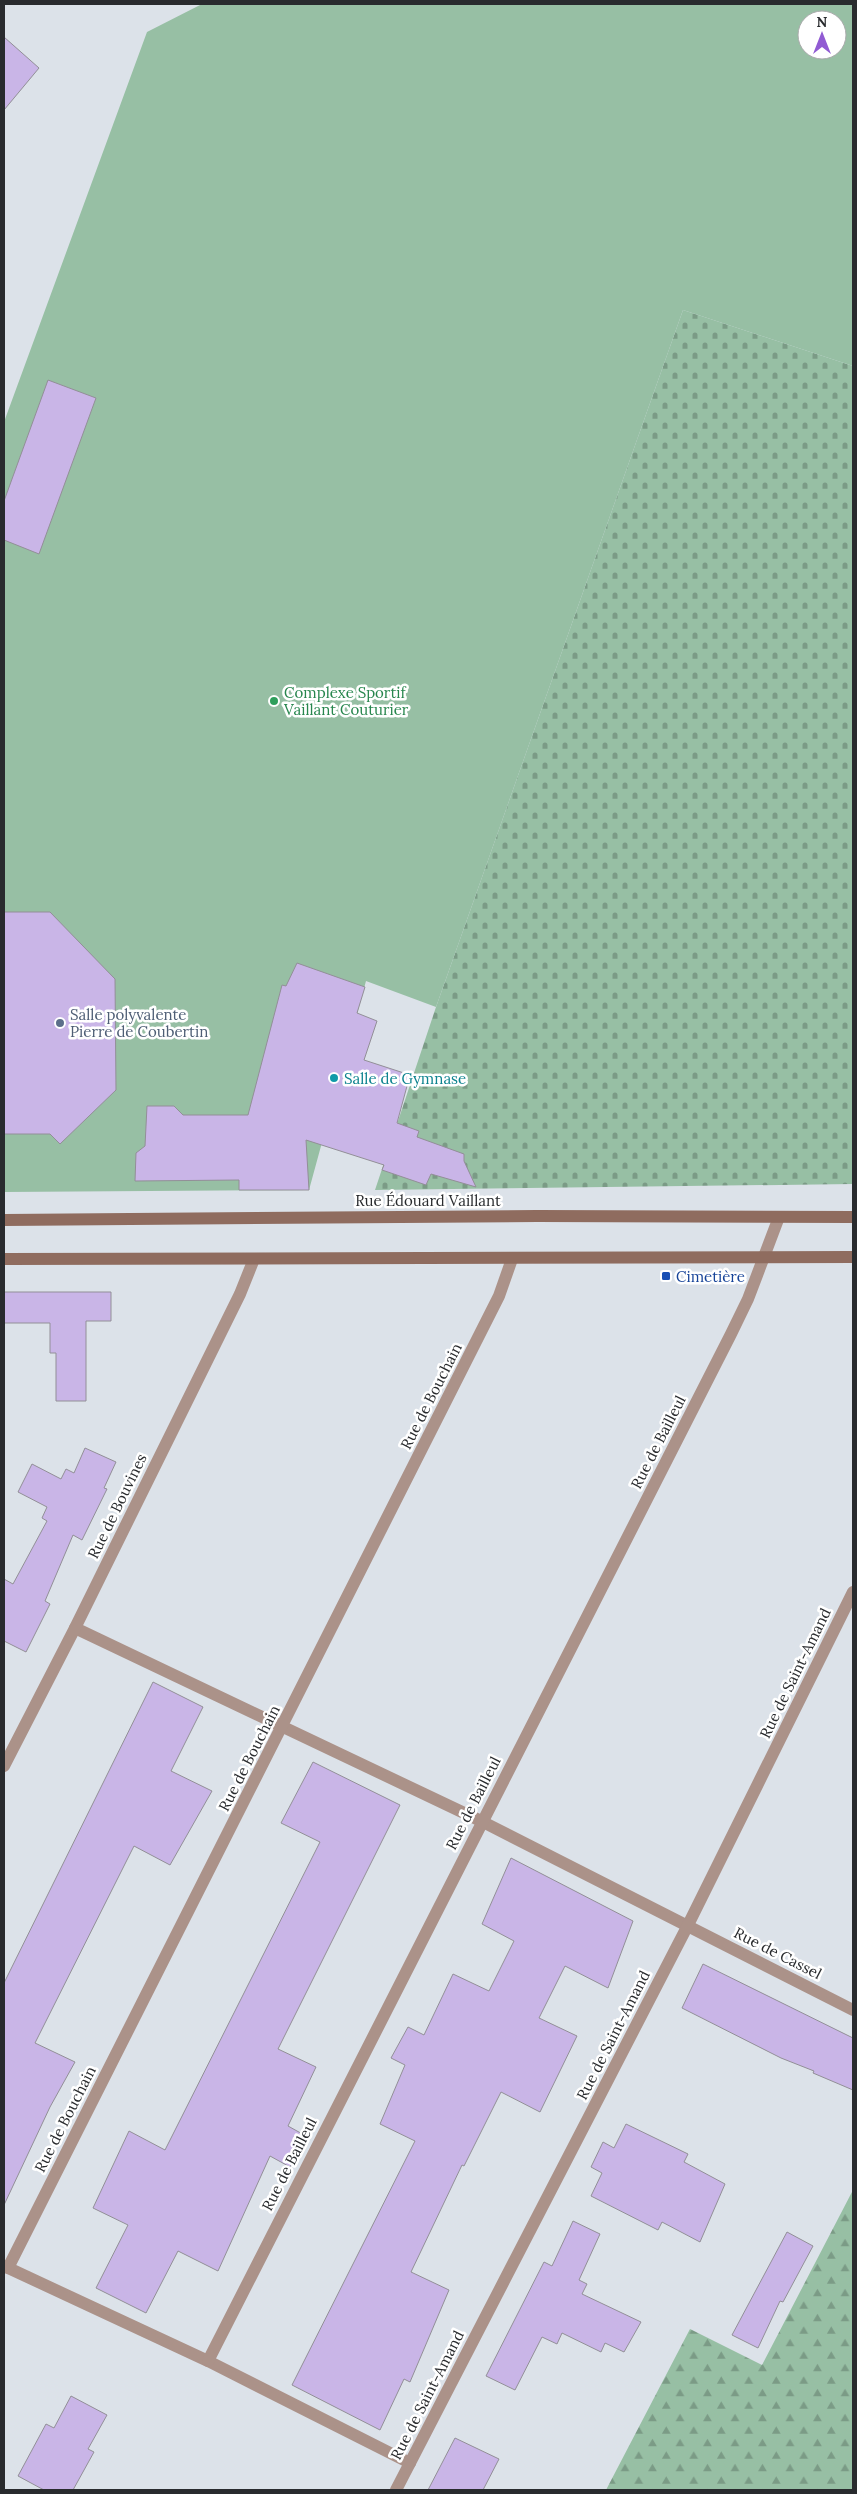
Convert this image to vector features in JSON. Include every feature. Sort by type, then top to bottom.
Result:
[{"type":"main road","name":"Rue Édouard Vaillant","points":[[4,1220],[528,1216],[853,1217]]},
{"type":"main road","points":[[4,1259],[512,1259],[853,1256]]},
{"type":"street","name":"Rue de Bailleul","points":[[208,2361],[481,1821],[731,1334],[748,1299],[762,1257],[779,1217]]},
{"type":"street","name":"Rue de Bouvines","points":[[4,1766],[240,1294],[254,1259]]},
{"type":"street","name":"Rue de Bouchain","points":[[6,2267],[283,1726],[499,1296],[512,1259]]},
{"type":"street","name":"Rue de Saint-Amand","points":[[396,2490],[688,1925],[853,1592]]},
{"type":"street","name":"Rue de Cassel","points":[[74,1628],[481,1821],[853,2010]]},
{"type":"street","points":[[6,2267],[208,2361],[410,2463]]},
{"type":"green space","name":"Complexe Sportif Vaillant Couturier","points":[[202,4],[853,4],[853,366],[683,310],[436,1007],[366,981],[309,1190],[4,1192],[4,422],[147,32]]},
{"type":"green space","points":[[683,310],[853,366],[853,1184],[375,1190],[436,1007]]},
{"type":"green space","points":[[853,2190],[853,2490],[606,2490],[690,2329],[762,2365]]},
{"type":"building","points":[[4,37],[39,68],[4,110]]},
{"type":"building","points":[[48,380],[96,398],[39,554],[4,540],[4,501]]},
{"type":"building","name":"Salle polyvalente Pierre de Coubertin","points":[[4,912],[50,912],[115,979],[116,1090],[60,1144],[50,1134],[4,1134]]},
{"type":"building","points":[[297,963],[365,987],[357,1013],[377,1021],[364,1060],[410,1075],[397,1123],[419,1131],[417,1137],[464,1154],[464,1161],[476,1187],[431,1174],[426,1185],[382,1170],[384,1165],[306,1140],[309,1190],[239,1190],[239,1180],[135,1181],[136,1153],[145,1146],[147,1106],[174,1106],[183,1115],[248,1115],[282,985],[286,986]]},
{"type":"building","points":[[4,1292],[111,1292],[111,1321],[86,1321],[86,1401],[56,1401],[56,1353],[50,1353],[50,1323],[4,1323]]},
{"type":"building","points":[[85,1448],[116,1462],[104,1488],[107,1489],[82,1540],[73,1535],[45,1601],[50,1604],[26,1652],[4,1641],[4,1579],[13,1584],[47,1521],[42,1518],[47,1507],[18,1492],[32,1464],[61,1479],[66,1469],[74,1473]]},
{"type":"building","points":[[153,1682],[203,1707],[171,1771],[212,1791],[170,1865],[134,1846],[35,2043],[75,2062],[50,2107],[4,2205],[4,1983]]},
{"type":"building","points":[[313,1762],[400,1805],[278,2049],[316,2067],[288,2126],[306,2136],[290,2167],[270,2156],[218,2271],[178,2251],[146,2313],[96,2288],[128,2225],[93,2208],[129,2131],[165,2150],[320,1842],[281,1823]]},
{"type":"building","points":[[511,1858],[633,1921],[608,1988],[565,1966],[539,2018],[577,2036],[540,2112],[501,2092],[464,2166],[462,2165],[411,2272],[449,2290],[410,2382],[404,2379],[380,2430],[292,2385],[415,2141],[380,2124],[405,2065],[391,2058],[408,2027],[424,2035],[453,1974],[489,1991],[514,1941],[482,1924]]},
{"type":"building","points":[[703,1964],[853,2038],[853,2090],[813,2073],[814,2071],[781,2058],[682,2008]]},
{"type":"building","points":[[626,2124],[688,2154],[684,2162],[725,2184],[700,2242],[662,2222],[658,2230],[591,2196],[602,2173],[591,2167],[603,2142],[614,2148]]},
{"type":"building","points":[[573,2221],[600,2234],[579,2280],[587,2284],[582,2294],[641,2322],[624,2352],[605,2343],[601,2352],[562,2333],[557,2344],[542,2337],[515,2390],[486,2376],[544,2262],[552,2266]]},
{"type":"building","points":[[787,2232],[813,2246],[783,2302],[780,2301],[758,2348],[732,2335]]},
{"type":"building","points":[[71,2396],[107,2415],[88,2449],[94,2452],[73,2490],[44,2490],[18,2476],[46,2424],[54,2428]]},
{"type":"building","points":[[455,2438],[499,2459],[483,2490],[428,2490]]},
{"type":"place","name":"Complexe Sportif Vaillant Couturier","points":[[274,701]]},
{"type":"place","name":"Salle polyvalente Pierre de Coubertin","points":[[60,1023]]},
{"type":"place","name":"Salle de Gymnase","points":[[334,1078]]},
{"type":"place","name":"Cimetière","points":[[666,1276]]}]
